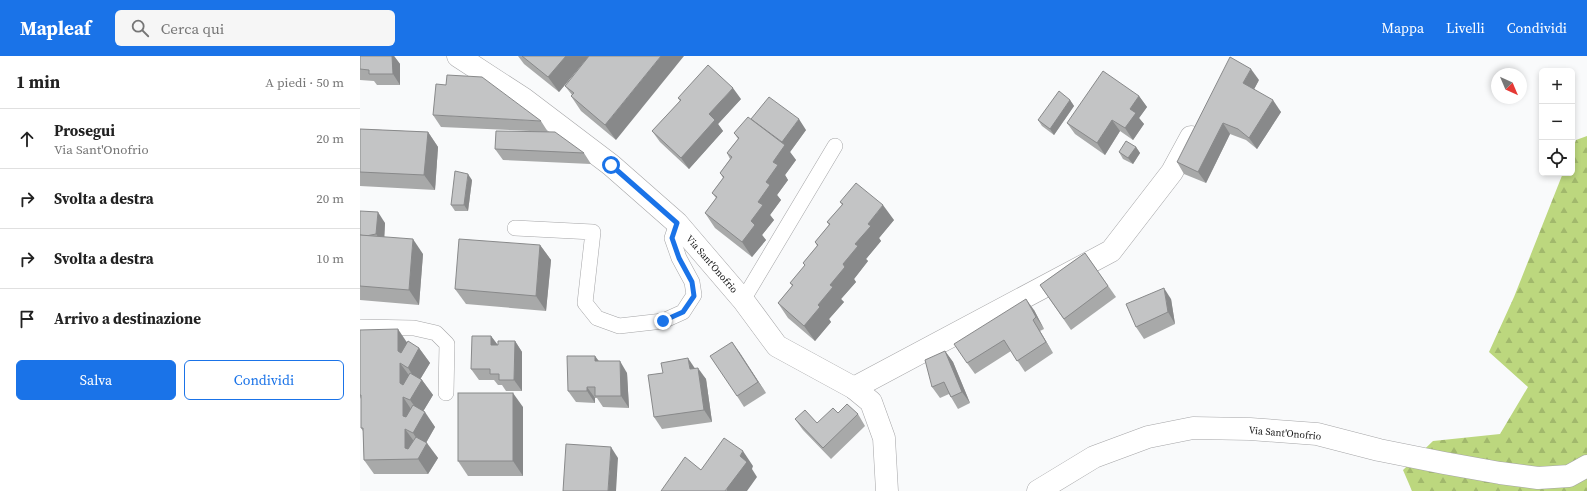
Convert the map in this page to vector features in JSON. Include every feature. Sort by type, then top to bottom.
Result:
[{"type":"street","name":"Via Sant'Onofrio","points":[[458,56],[524,99],[593,151],[677,223],[743,300],[777,346],[854,388],[871,402],[884,438],[887,491]]},
{"type":"street","points":[[854,388],[1111,251],[1172,172],[1202,117]]},
{"type":"street","name":"Via Sant'Onofrio","points":[[1038,491],[1094,457],[1148,437],[1193,428],[1250,429],[1317,434],[1379,450],[1444,463],[1538,478],[1569,476],[1587,466]]},
{"type":"lane","points":[[743,300],[835,146]]},
{"type":"lane","points":[[515,228],[593,232],[585,303],[597,318],[619,326],[663,321],[683,312],[694,296],[692,282],[679,258],[672,238],[677,223]]},
{"type":"lane","points":[[360,327],[414,328],[436,333],[447,344],[446,393]]},
{"type":"green space","points":[[1587,136],[1587,491],[1412,491],[1403,470],[1433,441],[1500,434],[1528,387],[1489,352],[1514,297],[1562,176],[1575,176],[1576,140]]},
{"type":"building","points":[[360,56],[392,56],[393,74],[369,74],[369,70],[360,69]]},
{"type":"building","points":[[522,56],[566,56],[548,77]]},
{"type":"building","points":[[589,56],[661,56],[605,125],[571,96],[574,93],[565,86]]},
{"type":"building","points":[[1230,57],[1251,69],[1243,83],[1273,100],[1249,138],[1238,129],[1223,123],[1198,172],[1177,162]]},
{"type":"building","points":[[708,65],[733,88],[709,114],[715,120],[681,158],[652,131],[681,100],[678,98]]},
{"type":"building","points":[[1103,71],[1139,96],[1130,109],[1136,113],[1125,128],[1112,120],[1097,143],[1067,123]]},
{"type":"building","points":[[447,75],[482,77],[541,121],[433,115],[436,84],[446,85]]},
{"type":"building","points":[[1059,91],[1070,100],[1050,129],[1038,120]]},
{"type":"building","points":[[769,97],[799,119],[782,142],[751,119]]},
{"type":"building","points":[[748,117],[785,145],[773,162],[778,165],[766,182],[770,185],[758,202],[763,205],[751,221],[755,225],[742,242],[705,213],[717,197],[712,193],[724,177],[720,173],[732,157],[727,153],[739,138],[734,133]]},
{"type":"building","points":[[360,129],[428,132],[424,175],[360,172]]},
{"type":"building","points":[[496,131],[555,132],[584,153],[495,149]]},
{"type":"building","points":[[1126,141],[1136,147],[1128,158],[1119,152]]},
{"type":"building","points":[[455,171],[468,174],[464,205],[451,205]]},
{"type":"building","points":[[856,183],[883,205],[868,224],[871,226],[855,244],[858,246],[843,264],[845,267],[830,285],[833,287],[818,305],[820,307],[804,326],[778,303],[793,285],[790,283],[805,265],[803,263],[818,245],[815,242],[830,224],[827,222],[843,204],[840,202]]},
{"type":"building","points":[[360,211],[378,212],[376,234],[366,236],[360,235]]},
{"type":"building","points":[[360,235],[413,239],[409,290],[360,286]]},
{"type":"building","points":[[459,239],[540,245],[536,296],[455,289]]},
{"type":"building","points":[[1085,253],[1108,286],[1064,319],[1040,285]]},
{"type":"building","points":[[1164,288],[1168,312],[1136,327],[1126,304]]},
{"type":"building","points":[[1026,299],[1036,317],[1033,320],[1046,342],[1017,361],[1004,340],[967,363],[954,344]]},
{"type":"building","points":[[398,329],[398,351],[401,353],[408,341],[419,348],[408,368],[400,363],[400,383],[403,385],[410,373],[422,380],[410,400],[403,397],[403,416],[406,417],[413,405],[425,412],[413,433],[405,429],[405,448],[408,449],[416,437],[427,443],[418,459],[364,460],[363,428],[361,428],[360,330]]},
{"type":"building","points":[[472,336],[491,336],[491,345],[498,345],[498,341],[515,341],[514,380],[499,380],[499,374],[490,374],[490,369],[471,369]]},
{"type":"building","points":[[732,342],[758,382],[737,396],[710,356]]},
{"type":"building","points":[[945,351],[962,392],[951,397],[944,382],[932,387],[925,360]]},
{"type":"building","points":[[567,356],[595,356],[595,361],[620,361],[621,396],[595,396],[595,387],[587,387],[587,391],[568,391]]},
{"type":"building","points":[[688,358],[690,369],[698,368],[704,410],[654,417],[648,375],[663,373],[661,363]]},
{"type":"building","points":[[458,393],[513,393],[513,461],[458,461]]},
{"type":"building","points":[[847,404],[858,414],[823,448],[795,419],[805,410],[817,423],[833,408],[838,413]]},
{"type":"building","points":[[724,438],[743,451],[740,456],[747,462],[725,491],[661,491],[685,457],[701,470]]},
{"type":"building","points":[[566,444],[611,447],[608,491],[563,491]]},
{"type":"route","points":[[611,165],[677,223],[672,238],[679,258],[692,282],[694,296],[683,312],[663,321]]}]
